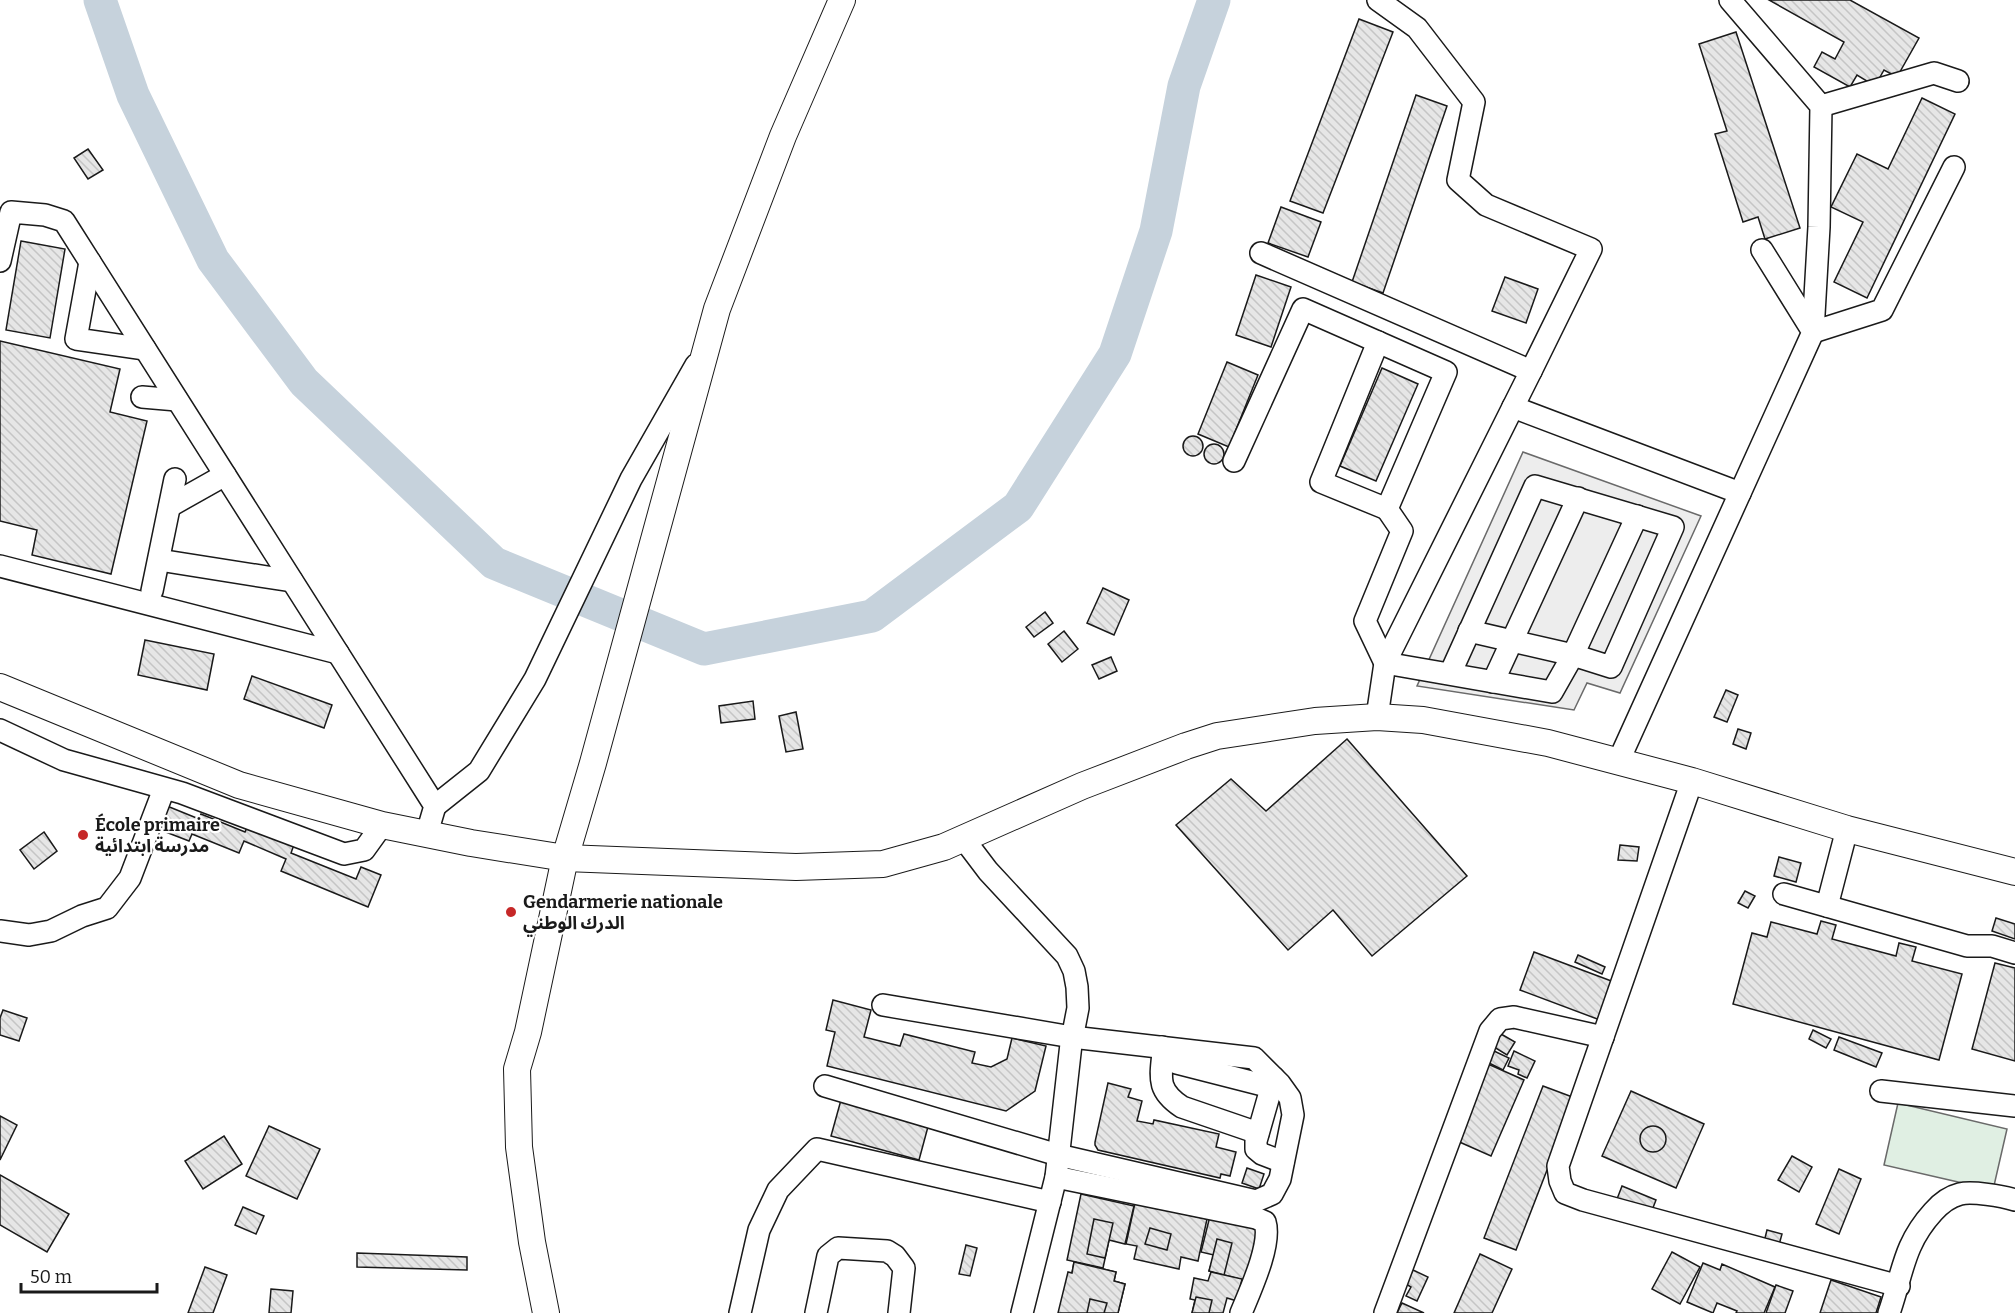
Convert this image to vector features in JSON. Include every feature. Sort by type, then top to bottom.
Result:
[{"type":"main road","points":[[546,1313],[532,1242],[519,1147],[517,1069],[528,1032],[565,858],[717,309],[783,136],[842,0]]},
{"type":"main road","points":[[0,687],[239,785],[381,825],[471,843],[565,858],[796,867],[884,864],[944,847],[1082,786],[1217,736],[1315,721],[1377,717],[1423,720],[1548,743],[1619,760],[1847,829],[2015,872]]},
{"type":"street","points":[[1377,717],[1384,663],[1591,249],[1486,204],[1458,180],[1474,102],[1417,28],[1378,0]]},
{"type":"street","points":[[1619,760],[1813,332],[1819,227],[1821,106],[1730,0]]},
{"type":"street","points":[[1821,106],[1934,73],[1958,81]]},
{"type":"street","points":[[1813,332],[1882,310],[1954,167]]},
{"type":"street","points":[[0,261],[11,212],[45,215],[64,221],[435,806]]},
{"type":"street","points":[[1762,250],[1813,332]]},
{"type":"street","points":[[1262,253],[1531,371]]},
{"type":"street","points":[[90,262],[76,339],[145,349]]},
{"type":"street","points":[[1234,461],[1303,309],[1446,372],[1387,509]]},
{"type":"street","points":[[1378,342],[1321,482],[1387,509],[1402,531],[1365,621],[1384,663]]},
{"type":"street","points":[[427,833],[435,806],[479,771],[535,679],[631,479],[707,346]]},
{"type":"street","points":[[142,397],[177,400]]},
{"type":"street","points":[[1513,407],[1740,493]]},
{"type":"street","points":[[170,506],[225,475]]},
{"type":"street","points":[[152,591],[175,479]]},
{"type":"street","points":[[1450,674],[1469,631],[1535,486],[1673,527],[1611,667],[1573,655],[1469,631]]},
{"type":"street","points":[[1493,682],[1578,498]]},
{"type":"street","points":[[1384,663],[1552,692],[1573,655],[1637,516]]},
{"type":"street","points":[[159,560],[292,581]]},
{"type":"street","points":[[0,566],[338,653]]},
{"type":"street","points":[[0,730],[64,760],[182,793],[344,854],[364,850],[381,825]]},
{"type":"street","points":[[1692,781],[1558,1166],[1560,1181],[1565,1192],[1583,1200],[1899,1286]]},
{"type":"street","points":[[0,932],[29,935],[51,931],[82,916],[107,908],[130,878],[164,789]]},
{"type":"street","points":[[1827,906],[1847,829]]},
{"type":"street","points":[[963,838],[988,871],[1067,956],[1074,971],[1077,987],[1078,1008],[1072,1036],[1056,1177],[1022,1313]]},
{"type":"street","points":[[1784,894],[1967,946],[1992,946],[2015,953]]},
{"type":"street","points":[[882,1005],[1163,1050]]},
{"type":"street","points":[[1385,1313],[1490,1031],[1500,1019],[1514,1017],[1603,1037]]},
{"type":"street","points":[[825,1086],[1058,1155],[1256,1201],[1272,1194],[1280,1179],[1293,1115],[1290,1098],[1272,1083],[1177,1063],[1168,1059],[1163,1050]]},
{"type":"street","points":[[1163,1050],[1160,1078],[1162,1088],[1171,1100],[1182,1107],[1258,1133]]},
{"type":"street","points":[[1272,1083],[1258,1133],[1256,1149],[1262,1154],[1283,1162]]},
{"type":"street","points":[[1881,1091],[2015,1106]]},
{"type":"street","points":[[740,1313],[759,1230],[778,1190],[817,1149],[1050,1202]]},
{"type":"street","points":[[1056,1177],[1256,1218],[1265,1222],[1268,1229],[1262,1260],[1241,1313]]},
{"type":"street","points":[[1889,1313],[1911,1242],[1921,1225],[1942,1202],[1960,1194],[2001,1196],[2015,1200]]},
{"type":"street","points":[[816,1313],[828,1256],[838,1248],[849,1248],[887,1251],[895,1256],[904,1268],[898,1313]]},
{"type":"green space","points":[[1898,1103],[2007,1129],[1993,1190],[1884,1165]]},
{"type":"shaded area","points":[[1523,452],[1701,516],[1620,693],[1587,683],[1574,710],[1417,686]]},
{"type":"building","points":[[1769,0],[1850,0],[1919,38],[1897,77],[1884,70],[1875,86],[1857,75],[1850,87],[1814,67],[1822,52],[1835,59],[1844,42]]},
{"type":"building","points":[[1359,19],[1393,32],[1323,213],[1290,201]]},
{"type":"building","points":[[1736,32],[1800,228],[1765,239],[1758,217],[1743,222],[1715,134],[1727,131],[1699,44]]},
{"type":"building","points":[[1416,95],[1447,106],[1383,293],[1352,282]]},
{"type":"building","points":[[1922,98],[1955,114],[1867,298],[1834,282],[1863,222],[1831,207],[1857,154],[1888,169]]},
{"type":"building","points":[[88,149],[103,170],[88,179],[74,158]]},
{"type":"building","points":[[1281,207],[1321,222],[1308,257],[1268,243]]},
{"type":"building","points":[[21,241],[65,249],[50,338],[6,330]]},
{"type":"building","points":[[1256,275],[1291,287],[1271,347],[1236,335]]},
{"type":"building","points":[[1505,277],[1538,289],[1526,323],[1492,311]]},
{"type":"building","points":[[0,341],[120,369],[110,412],[147,421],[111,574],[32,555],[37,530],[0,521]]},
{"type":"building","points":[[1227,362],[1258,375],[1229,447],[1198,434]]},
{"type":"building","points":[[1382,368],[1418,384],[1376,481],[1340,466]]},
{"type":"building","points":[[1193,436],[1200,439],[1203,446],[1200,453],[1193,456],[1186,453],[1183,446],[1186,439]]},
{"type":"building","points":[[1214,444],[1221,447],[1224,454],[1221,461],[1214,464],[1207,461],[1204,454],[1207,447]]},
{"type":"building","points":[[1103,588],[1129,600],[1114,635],[1087,623]]},
{"type":"building","points":[[1045,612],[1053,623],[1034,637],[1026,627]]},
{"type":"building","points":[[1064,631],[1078,649],[1062,662],[1048,644]]},
{"type":"building","points":[[145,640],[214,654],[207,690],[138,675]]},
{"type":"building","points":[[1111,657],[1117,671],[1099,679],[1092,665]]},
{"type":"building","points":[[252,676],[332,705],[324,728],[244,699]]},
{"type":"building","points":[[1726,690],[1738,695],[1727,722],[1714,717]]},
{"type":"building","points":[[753,701],[755,719],[721,723],[719,706]]},
{"type":"building","points":[[796,712],[803,749],[786,752],[779,716]]},
{"type":"building","points":[[1738,729],[1751,733],[1746,749],[1733,744]]},
{"type":"building","points":[[1347,739],[1467,876],[1372,956],[1333,910],[1288,950],[1176,825],[1231,779],[1266,811]]},
{"type":"building","points":[[167,806],[199,819],[201,814],[245,832],[249,823],[295,842],[291,853],[356,879],[361,867],[381,875],[368,907],[281,871],[286,859],[244,841],[239,853],[192,834],[189,841],[158,829]]},
{"type":"building","points":[[44,832],[57,851],[34,869],[20,850]]},
{"type":"building","points":[[1620,845],[1639,847],[1637,861],[1618,860]]},
{"type":"building","points":[[1779,857],[1801,863],[1796,882],[1774,876]]},
{"type":"building","points":[[1745,891],[1755,896],[1748,908],[1738,903]]},
{"type":"building","points":[[1996,918],[2015,924],[2015,939],[1992,931]]},
{"type":"building","points":[[1821,921],[1836,925],[1832,939],[1896,956],[1899,943],[1916,947],[1912,961],[1962,974],[1939,1060],[1733,1004],[1752,933],[1767,937],[1771,922],[1817,934]]},
{"type":"building","points":[[1534,952],[1614,982],[1600,1020],[1520,990]]},
{"type":"building","points":[[1578,955],[1605,967],[1602,974],[1575,962]]},
{"type":"building","points":[[1995,963],[2015,968],[2015,1061],[1972,1049]]},
{"type":"building","points":[[833,1000],[871,1010],[864,1037],[900,1046],[904,1034],[975,1052],[972,1063],[991,1067],[1007,1059],[1012,1038],[1046,1046],[1035,1091],[1006,1111],[827,1066],[835,1032],[826,1030]]},
{"type":"building","points":[[3,1010],[27,1018],[19,1041],[0,1035],[0,1018]]},
{"type":"building","points":[[1813,1030],[1831,1039],[1826,1048],[1809,1039]]},
{"type":"building","points":[[1501,1034],[1515,1042],[1507,1055],[1494,1047]]},
{"type":"building","points":[[1839,1037],[1882,1053],[1876,1067],[1834,1050]]},
{"type":"building","points":[[1494,1051],[1509,1058],[1503,1070],[1489,1063]]},
{"type":"building","points":[[1514,1051],[1535,1061],[1527,1078],[1518,1074],[1519,1070],[1508,1066]]},
{"type":"building","points":[[1488,1064],[1524,1080],[1491,1156],[1455,1140]]},
{"type":"building","points":[[1108,1083],[1131,1089],[1128,1097],[1142,1101],[1137,1121],[1153,1124],[1154,1120],[1219,1134],[1216,1147],[1236,1152],[1230,1176],[1221,1174],[1220,1178],[1098,1150],[1095,1142]]},
{"type":"building","points":[[1543,1086],[1575,1098],[1516,1250],[1484,1238]]},
{"type":"building","points":[[1631,1091],[1704,1124],[1676,1188],[1602,1156]]},
{"type":"building","points":[[841,1100],[929,1123],[919,1160],[831,1136]]},
{"type":"building","points":[[0,1116],[17,1125],[0,1160]]},
{"type":"building","points":[[269,1126],[320,1149],[297,1199],[246,1176]]},
{"type":"building","points":[[1653,1126],[1662,1130],[1666,1139],[1662,1148],[1653,1152],[1644,1148],[1640,1139],[1644,1130]]},
{"type":"building","points":[[224,1136],[242,1164],[203,1189],[185,1161]]},
{"type":"building","points":[[1792,1156],[1812,1167],[1799,1192],[1778,1180]]},
{"type":"building","points":[[1247,1168],[1264,1174],[1259,1189],[1242,1183]]},
{"type":"building","points":[[1839,1169],[1861,1179],[1839,1234],[1816,1224]]},
{"type":"building","points":[[0,1175],[69,1214],[47,1252],[0,1225]]},
{"type":"building","points":[[1622,1186],[1656,1200],[1651,1213],[1617,1199]]},
{"type":"building","points":[[1081,1194],[1134,1206],[1125,1244],[1109,1240],[1103,1268],[1067,1260]]},
{"type":"building","points":[[1135,1203],[1207,1219],[1198,1261],[1181,1257],[1179,1269],[1134,1259],[1137,1246],[1126,1244]]},
{"type":"building","points":[[243,1207],[264,1216],[256,1234],[235,1225]]},
{"type":"building","points":[[1210,1216],[1260,1229],[1247,1281],[1209,1271],[1214,1255],[1201,1252]]},
{"type":"building","points":[[1094,1219],[1113,1223],[1105,1258],[1087,1254]]},
{"type":"building","points":[[1150,1228],[1171,1234],[1167,1250],[1145,1244]]},
{"type":"building","points":[[1767,1230],[1782,1234],[1779,1245],[1764,1242]]},
{"type":"building","points":[[1217,1239],[1232,1243],[1224,1275],[1209,1271]]},
{"type":"building","points":[[966,1245],[977,1248],[970,1276],[959,1274]]},
{"type":"building","points":[[1672,1252],[1700,1267],[1680,1304],[1652,1289]]},
{"type":"building","points":[[357,1253],[467,1257],[467,1270],[357,1267]]},
{"type":"building","points":[[1480,1254],[1512,1269],[1492,1313],[1454,1313]]},
{"type":"building","points":[[1074,1262],[1116,1272],[1114,1281],[1125,1284],[1118,1313],[1076,1313],[1085,1276],[1072,1273]]},
{"type":"building","points":[[1074,1262],[1116,1272],[1114,1281],[1125,1284],[1118,1313],[1058,1313],[1068,1272],[1072,1273]]},
{"type":"building","points":[[1703,1263],[1720,1270],[1722,1264],[1775,1287],[1764,1313],[1736,1313],[1737,1311],[1717,1303],[1713,1313],[1687,1302]]},
{"type":"building","points":[[205,1267],[227,1275],[213,1313],[188,1313]]},
{"type":"building","points":[[1413,1270],[1428,1277],[1417,1301],[1406,1296],[1411,1287],[1406,1284]]},
{"type":"building","points":[[1211,1272],[1242,1279],[1237,1301],[1227,1298],[1223,1313],[1192,1313],[1195,1300],[1190,1299],[1194,1278],[1208,1281]]},
{"type":"building","points":[[1831,1280],[1881,1297],[1876,1313],[1820,1313]]},
{"type":"building","points":[[1776,1285],[1793,1291],[1785,1313],[1766,1313]]},
{"type":"building","points":[[271,1289],[293,1291],[291,1313],[269,1313]]},
{"type":"building","points":[[1196,1297],[1212,1300],[1209,1313],[1192,1313]]},
{"type":"building","points":[[1090,1299],[1107,1303],[1104,1313],[1087,1313]]},
{"type":"building","points":[[1402,1303],[1424,1313],[1397,1313]]},
{"type":"waterway","points":[[100,0],[133,95],[213,260],[304,382],[494,563],[704,649],[872,616],[1018,507],[1115,354],[1156,231],[1184,86],[1214,0]]},
{"type":"place","name":"École primaire مدرسة ابتدائية","points":[[83,835]]},
{"type":"place","name":"Gendarmerie nationale الدرك الوطني","points":[[511,912]]}]
